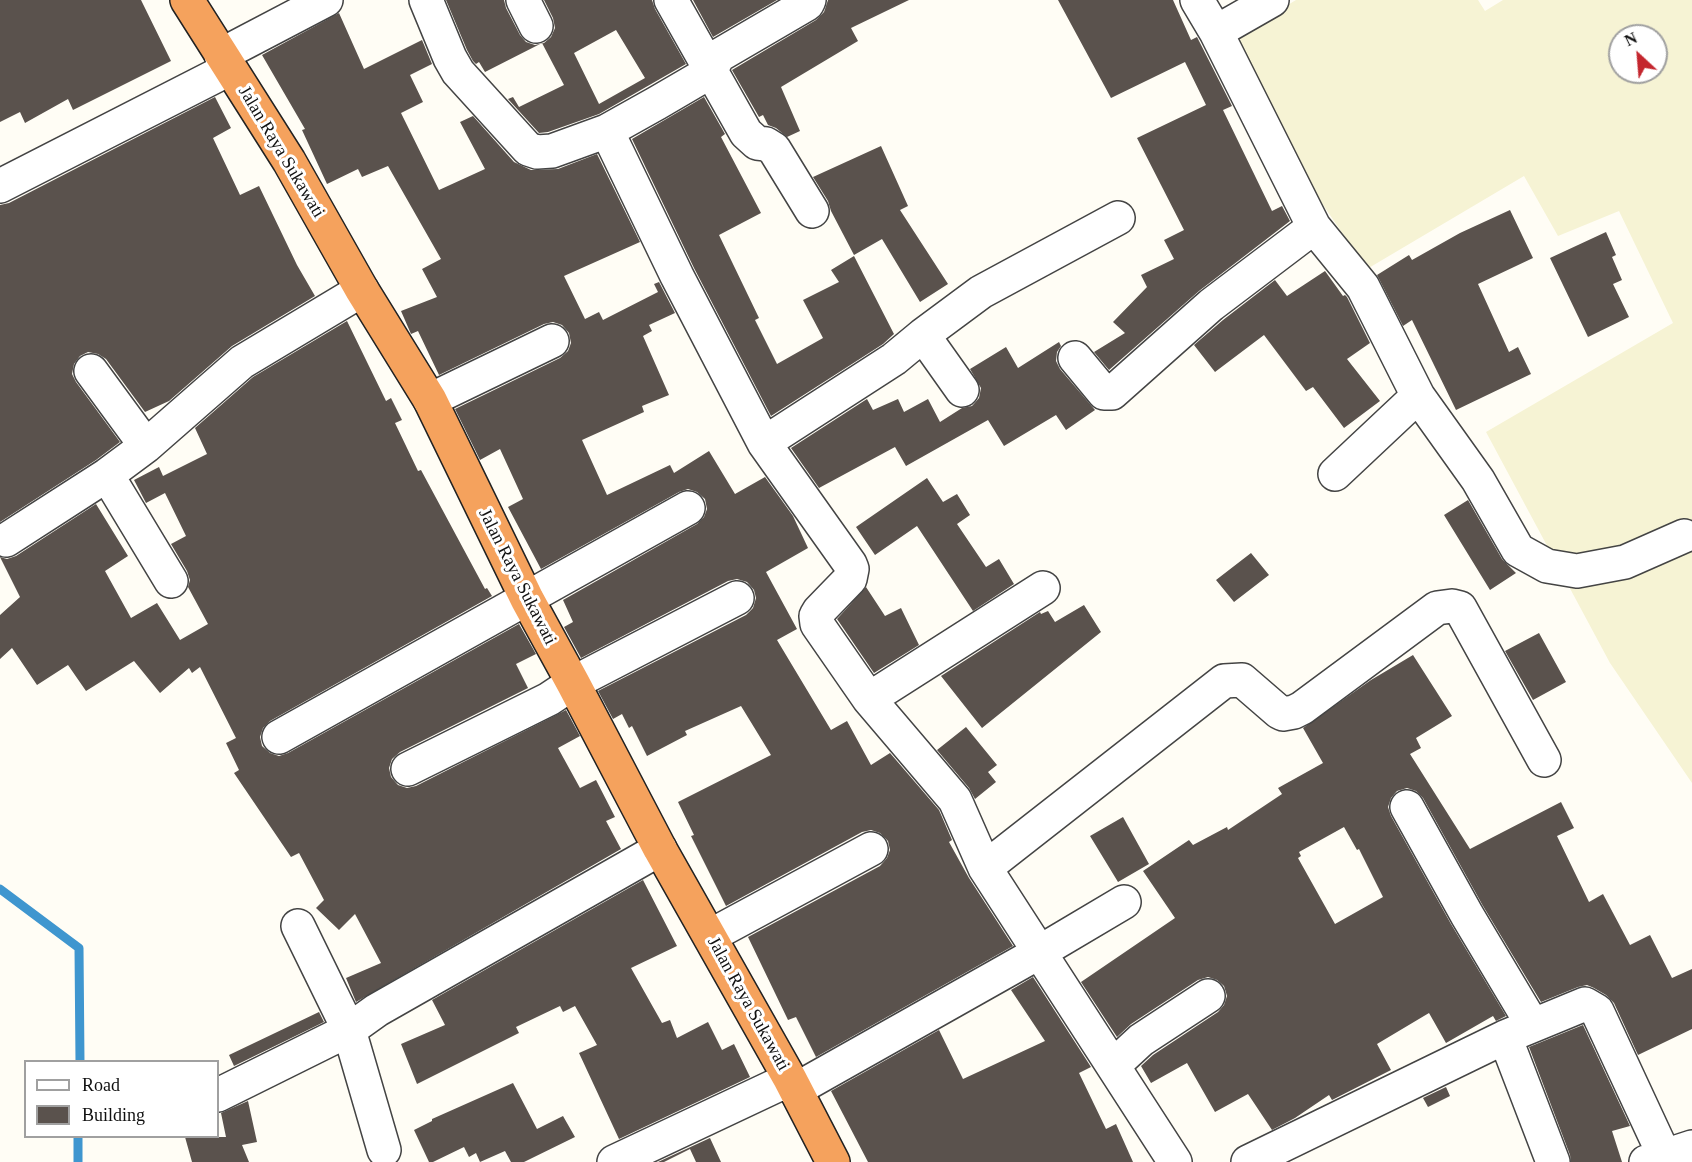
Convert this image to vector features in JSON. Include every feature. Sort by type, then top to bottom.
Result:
[{"type":"highway","name":"Jalan Raya Sukawati","points":[[187,0],[289,161],[362,290],[430,400],[526,600],[573,683],[660,849],[793,1085],[833,1162]]},
{"type":"street","points":[[0,186],[225,62],[326,0]]},
{"type":"street","points":[[426,0],[450,58],[459,72],[528,149],[537,152],[552,151],[607,131],[710,72],[718,56],[807,4],[809,0]]},
{"type":"street","points":[[671,0],[746,133],[757,143],[766,144],[774,149],[812,211]]},
{"type":"street","points":[[1197,0],[1216,32],[1314,227],[1363,287],[1418,396],[1478,480],[1518,550],[1547,566],[1577,571],[1625,562],[1684,536]]},
{"type":"street","points":[[1216,32],[1272,0]]},
{"type":"street","points":[[607,131],[677,276],[764,443],[850,564],[852,569],[850,579],[819,611],[816,618],[819,626],[869,699],[955,800],[985,868],[1038,954],[1113,1065],[1174,1162]]},
{"type":"street","points":[[764,443],[894,359],[981,292],[1118,218]]},
{"type":"street","points":[[1075,358],[1104,393],[1112,393],[1211,305],[1314,227]]},
{"type":"street","points":[[6,540],[107,475],[146,446],[242,362],[362,290]]},
{"type":"street","points":[[923,335],[962,390]]},
{"type":"street","points":[[430,400],[552,341]]},
{"type":"street","points":[[91,371],[146,446]]},
{"type":"street","points":[[1335,474],[1418,396]]},
{"type":"street","points":[[107,475],[171,581]]},
{"type":"street","points":[[279,737],[688,508]]},
{"type":"street","points":[[869,699],[1043,588]]},
{"type":"street","points":[[408,768],[549,699],[573,683],[737,598]]},
{"type":"street","points":[[985,868],[1224,681],[1242,680],[1283,714],[1294,712],[1437,608],[1452,606],[1460,608],[1544,760]]},
{"type":"street","points":[[1407,807],[1467,915],[1519,1031],[1553,1162]]},
{"type":"street","points":[[219,1094],[360,1022],[660,849]]},
{"type":"street","points":[[710,936],[871,849]]},
{"type":"street","points":[[614,1162],[793,1085],[1038,954],[1124,902]]},
{"type":"street","points":[[298,926],[360,1022],[384,1149]]},
{"type":"street","points":[[1113,1065],[1141,1040],[1208,996]]},
{"type":"street","points":[[1248,1162],[1519,1031],[1581,1005],[1589,1005],[1597,1011],[1667,1155]]},
{"type":"shaded area","points":[[1296,0],[1478,0],[1485,11],[1503,0],[1692,0],[1692,783],[1610,663],[1486,432],[1673,323],[1619,211],[1558,236],[1524,176],[1367,269],[1310,186],[1236,36]]},
{"type":"building","points":[[0,0],[141,0],[171,61],[73,110],[68,99],[25,123],[20,112],[0,122]]},
{"type":"building","points":[[446,0],[504,0],[520,35],[526,42],[540,44],[485,72],[479,62],[476,64],[473,61]]},
{"type":"building","points":[[544,0],[652,0],[686,64],[599,114],[548,132],[539,133],[508,99],[513,97],[519,107],[564,85],[542,43],[551,37],[555,28]],"holes":[[[616,30],[645,78],[599,104],[574,53]]]},
{"type":"building","points":[[693,0],[777,0],[713,37]]},
{"type":"building","points":[[828,0],[909,0],[851,28],[858,41],[781,87],[800,131],[787,137],[768,125],[763,115],[759,117],[732,70],[816,20],[824,12]]},
{"type":"building","points":[[1058,0],[1173,0],[1191,40],[1197,37],[1232,106],[1223,110],[1272,211],[1282,206],[1290,221],[1199,291],[1109,370],[1094,352],[1125,333],[1113,322],[1147,287],[1141,275],[1174,259],[1164,240],[1184,230],[1137,138],[1206,105],[1185,62],[1111,98]]},
{"type":"building","points":[[339,13],[364,69],[422,40],[432,64],[410,75],[423,102],[401,113],[439,190],[485,169],[460,122],[473,116],[514,162],[531,170],[558,169],[597,154],[640,242],[564,276],[585,319],[599,312],[603,320],[658,292],[654,284],[659,282],[675,313],[649,325],[652,331],[643,336],[669,395],[642,406],[644,412],[582,440],[607,495],[670,465],[674,473],[709,451],[735,494],[765,477],[793,516],[808,548],[766,572],[797,629],[777,640],[831,730],[847,721],[871,765],[890,753],[939,810],[952,840],[949,842],[969,878],[1013,946],[816,1057],[796,1017],[788,1020],[748,937],[880,866],[890,850],[888,841],[880,833],[871,830],[862,832],[726,906],[691,836],[694,835],[678,802],[771,755],[741,706],[685,731],[687,735],[647,756],[632,726],[629,728],[622,714],[613,719],[598,691],[746,615],[753,608],[756,598],[754,590],[747,582],[737,579],[728,581],[581,658],[564,627],[573,622],[563,600],[697,524],[704,517],[707,509],[705,499],[697,492],[688,489],[679,492],[541,569],[508,507],[523,499],[500,449],[480,460],[455,409],[560,358],[568,351],[571,343],[569,333],[562,325],[553,322],[544,324],[439,375],[418,331],[411,334],[401,311],[437,297],[422,269],[441,259],[388,166],[362,177],[358,169],[327,184],[302,130],[305,129],[262,55]]},
{"type":"building","points":[[215,97],[231,128],[213,138],[240,195],[259,186],[297,265],[315,296],[232,346],[169,401],[145,412],[106,359],[88,352],[80,356],[74,364],[72,374],[120,442],[0,522],[0,205],[9,203]]},
{"type":"building","points":[[704,97],[725,134],[721,137],[761,213],[719,235],[759,318],[755,320],[777,364],[823,338],[803,300],[839,282],[831,270],[854,256],[894,334],[883,344],[771,416],[694,268],[632,139]]},
{"type":"building","points":[[881,146],[908,206],[900,210],[948,284],[920,302],[882,239],[854,255],[828,201],[813,177]]},
{"type":"building","points":[[1510,210],[1533,258],[1478,284],[1509,352],[1518,347],[1531,374],[1456,410],[1412,320],[1403,326],[1377,275],[1409,255],[1412,260],[1460,233]]},
{"type":"building","points":[[1606,232],[1616,255],[1612,257],[1622,280],[1613,284],[1629,317],[1588,337],[1550,258]]},
{"type":"building","points":[[1325,271],[1343,296],[1347,297],[1370,343],[1347,359],[1380,401],[1344,428],[1313,387],[1306,391],[1264,335],[1215,372],[1194,345],[1275,280],[1287,296]]},
{"type":"building","points":[[347,321],[386,401],[391,398],[402,420],[395,423],[418,471],[421,470],[485,589],[487,588],[492,596],[270,721],[263,728],[260,737],[262,746],[270,753],[279,756],[288,753],[519,624],[536,654],[516,664],[528,688],[400,752],[392,759],[389,768],[391,777],[398,785],[407,788],[416,786],[566,710],[580,736],[558,748],[580,788],[596,780],[615,817],[606,821],[621,849],[356,1002],[346,978],[381,963],[355,914],[339,930],[316,908],[324,900],[299,853],[291,857],[234,773],[239,770],[226,743],[236,738],[200,667],[192,673],[189,668],[160,693],[134,661],[86,691],[68,665],[37,685],[12,648],[0,659],[0,615],[20,597],[0,557],[7,559],[16,556],[96,504],[128,556],[105,571],[131,618],[157,603],[180,640],[208,624],[188,587],[190,580],[187,571],[171,544],[186,536],[165,493],[146,503],[134,480],[159,467],[163,476],[207,454],[195,428],[253,377]]},
{"type":"building","points":[[1059,342],[1061,346],[1057,352],[1056,361],[1060,369],[1095,410],[1066,430],[1056,415],[1004,446],[988,420],[906,466],[895,447],[819,488],[791,448],[867,399],[873,410],[898,399],[904,412],[928,399],[940,422],[962,408],[972,406],[979,398],[981,388],[970,369],[1006,347],[1018,368]]},
{"type":"building","points":[[927,478],[943,502],[957,494],[970,515],[957,524],[986,567],[999,559],[1014,584],[973,611],[917,526],[875,555],[856,527]]},
{"type":"building","points":[[1468,500],[1502,559],[1516,573],[1490,590],[1444,515]]},
{"type":"building","points":[[1251,553],[1269,575],[1234,602],[1216,580]]},
{"type":"building","points":[[866,587],[885,616],[901,608],[919,645],[874,673],[837,619]]},
{"type":"building","points":[[1084,605],[1101,632],[982,728],[941,676],[1040,612],[1041,614],[1048,611],[1055,622]]},
{"type":"building","points":[[1539,633],[1566,682],[1533,700],[1505,651]]},
{"type":"building","points":[[1413,655],[1452,716],[1416,738],[1421,748],[1410,754],[1470,849],[1561,802],[1574,828],[1557,836],[1589,902],[1603,894],[1630,945],[1650,935],[1672,978],[1692,969],[1692,1029],[1638,1055],[1614,1003],[1594,988],[1587,985],[1578,987],[1541,1002],[1483,906],[1423,798],[1416,791],[1407,788],[1397,791],[1391,798],[1388,807],[1391,816],[1451,924],[1506,1016],[1496,1021],[1493,1016],[1446,1043],[1429,1013],[1377,1044],[1391,1070],[1332,1100],[1329,1095],[1295,1118],[1272,1130],[1248,1094],[1215,1112],[1187,1063],[1151,1083],[1141,1066],[1153,1055],[1218,1012],[1227,996],[1224,986],[1208,977],[1198,980],[1131,1024],[1117,1037],[1081,982],[1175,918],[1143,871],[1189,840],[1193,845],[1227,827],[1228,830],[1282,794],[1278,788],[1323,763],[1303,728],[1371,680]],"holes":[[[1344,827],[1357,850],[1359,849],[1383,897],[1335,924],[1298,858],[1301,856],[1299,852]]]},
{"type":"building","points":[[966,727],[997,765],[988,772],[996,782],[975,799],[969,788],[937,750]]},
{"type":"building","points":[[1123,817],[1149,864],[1118,882],[1090,836]]},
{"type":"building","points":[[643,880],[677,946],[631,968],[662,1023],[670,1020],[677,1038],[708,1022],[722,1050],[734,1044],[750,1077],[619,1139],[579,1053],[597,1045],[575,1006],[563,1012],[560,1006],[516,1027],[519,1033],[417,1084],[401,1044],[445,1025],[432,1000]]},
{"type":"building","points":[[1033,977],[1091,1067],[1079,1073],[1106,1129],[1116,1124],[1133,1162],[868,1162],[831,1091],[939,1030],[963,1079],[1045,1041],[1011,990]]},
{"type":"building","points":[[319,1012],[324,1022],[234,1066],[229,1055]]},
{"type":"building","points":[[1583,1025],[1630,1126],[1612,1131],[1622,1162],[1571,1162],[1529,1047]]},
{"type":"building","points":[[513,1083],[537,1129],[563,1116],[575,1137],[524,1162],[511,1162],[505,1151],[480,1162],[476,1153],[469,1157],[464,1147],[429,1162],[414,1130],[432,1119]]},
{"type":"building","points":[[1446,1087],[1450,1096],[1428,1107],[1423,1098]]},
{"type":"building","points":[[248,1101],[257,1142],[242,1145],[249,1162],[192,1162],[185,1138],[226,1137],[221,1113]]},
{"type":"building","points":[[710,1138],[721,1162],[696,1162],[690,1149],[664,1162],[658,1162]]},
{"type":"waterway","points":[[0,889],[79,948],[80,1060]]},
{"type":"waterway","points":[[78,1138],[78,1162]]}]
